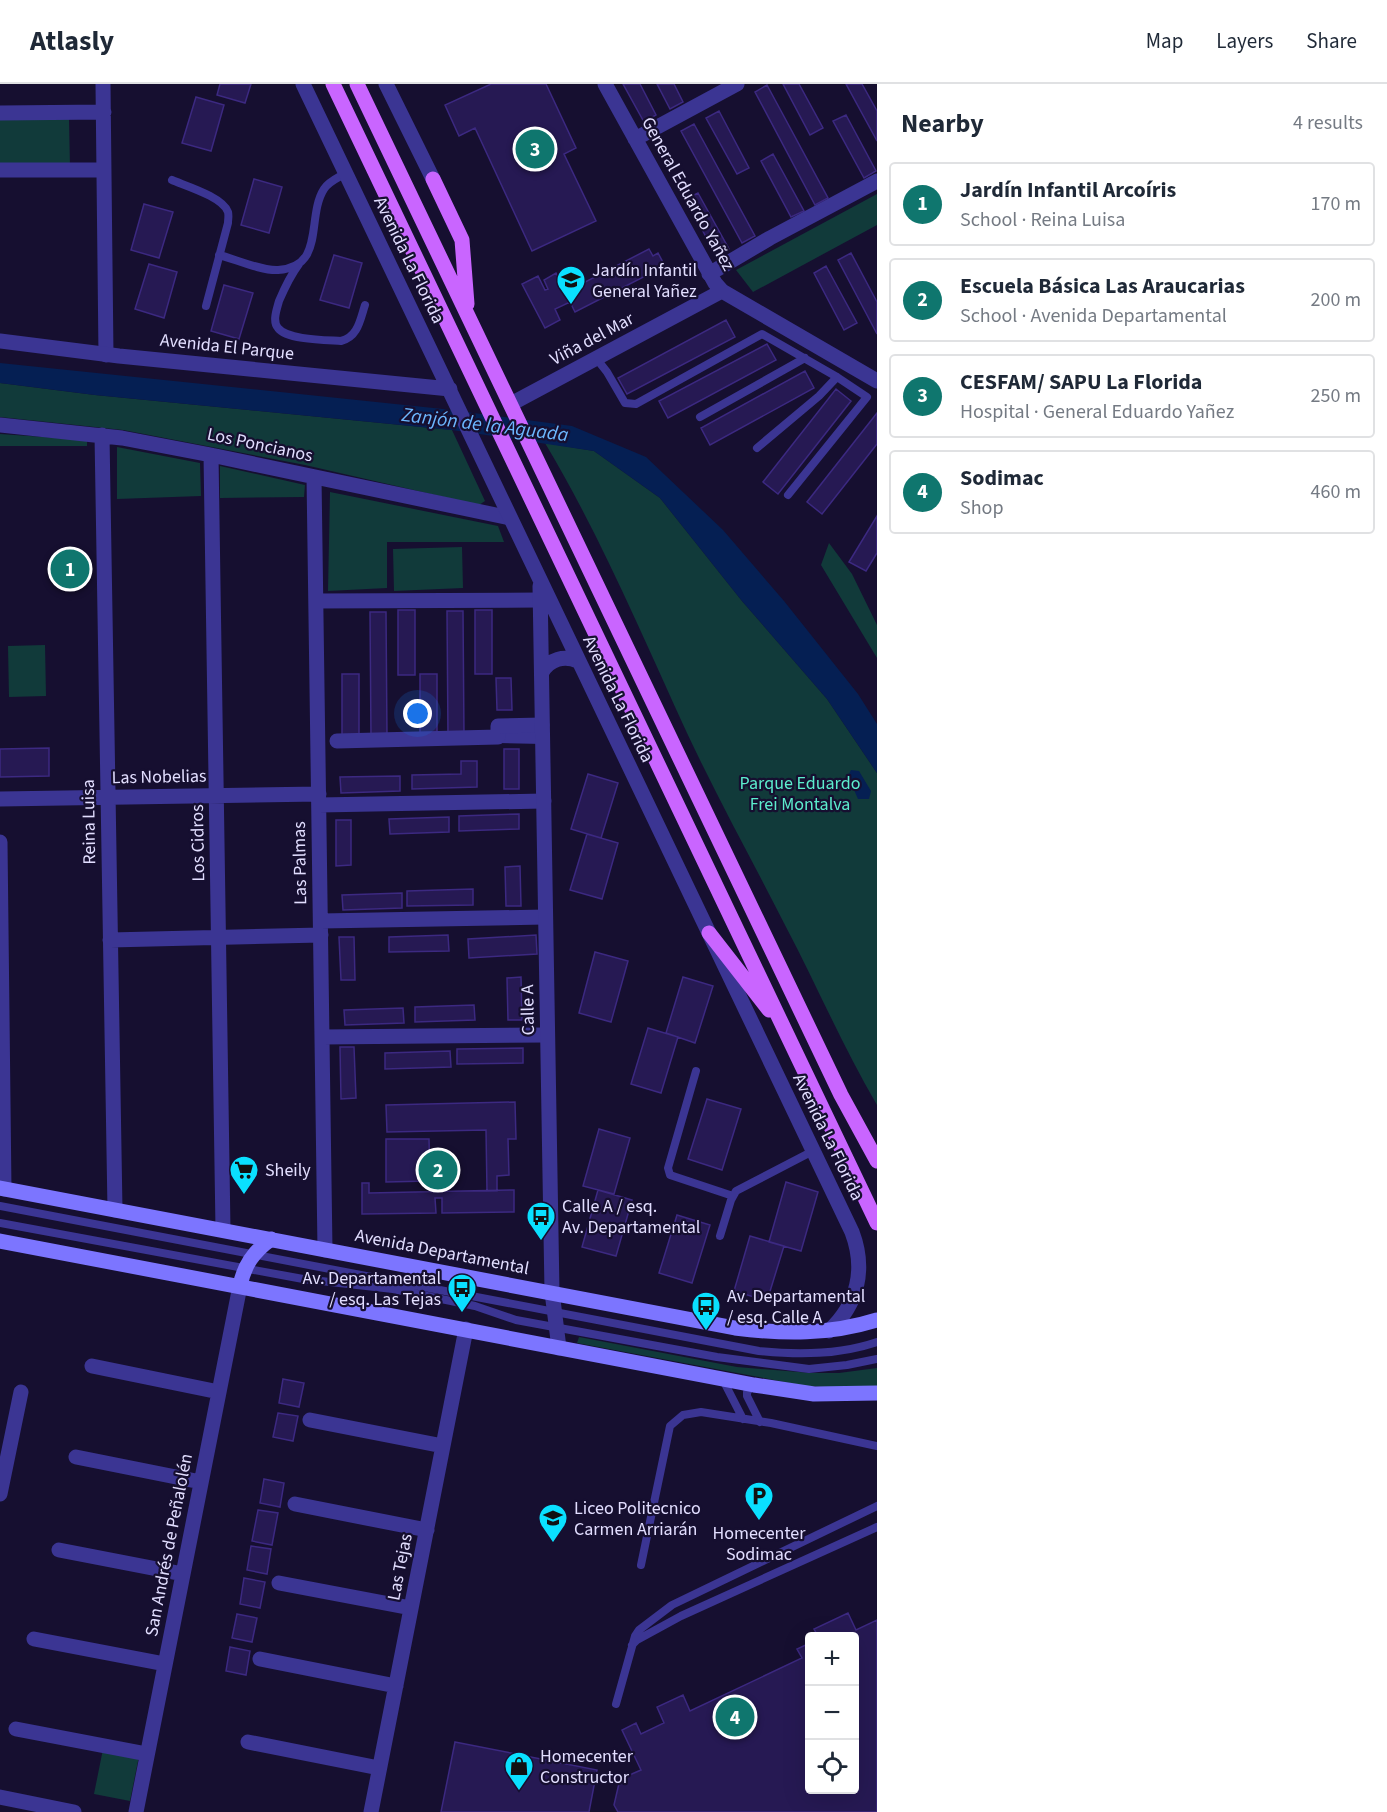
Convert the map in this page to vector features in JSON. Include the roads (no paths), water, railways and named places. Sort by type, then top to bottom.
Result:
[{"type":"main road","name":"Avenida La Florida","points":[[333,84],[877,1223]]},
{"type":"main road","name":"Avenida La Florida","points":[[357,84],[841,1095],[877,1161]]},
{"type":"main road","points":[[433,179],[462,240],[469,316]]},
{"type":"main road","points":[[709,933],[788,1034]]},
{"type":"main road","name":"Avenida Departamental","points":[[2,1188],[735,1328],[782,1332],[829,1331],[877,1320]]},
{"type":"main road","points":[[240,1286],[245,1268],[254,1254],[271,1239]]},
{"type":"main road","points":[[0,1241],[723,1380],[814,1394],[877,1393]]},
{"type":"street","points":[[103,84],[106,355]]},
{"type":"street","name":"Avenida La Florida","points":[[303,84],[852,1232],[859,1257],[858,1283],[853,1300],[846,1312],[829,1331]]},
{"type":"street","points":[[386,84],[433,179]]},
{"type":"street","name":"General Eduardo Yañez","points":[[605,84],[709,274],[722,291],[877,381]]},
{"type":"street","points":[[635,139],[737,84]]},
{"type":"street","points":[[0,113],[104,112]]},
{"type":"street","points":[[0,170],[104,170]]},
{"type":"street","points":[[709,274],[770,238],[877,181]]},
{"type":"street","name":"Viña del Mar","points":[[514,410],[596,358],[722,291]]},
{"type":"street","name":"Avenida El Parque","points":[[0,342],[453,395]]},
{"type":"street","name":"Los Poncianos","points":[[0,425],[102,435],[211,454],[510,518]]},
{"type":"street","name":"Reina Luisa","points":[[102,435],[115,1210]]},
{"type":"street","name":"Los Cidros","points":[[211,454],[223,1230]]},
{"type":"street","name":"Las Palmas","points":[[314,477],[325,1250]]},
{"type":"street","name":"Calle A","points":[[540,580],[552,1292],[559,1348]]},
{"type":"street","points":[[316,601],[540,600]]},
{"type":"street","points":[[542,672],[550,663],[560,659],[570,658],[578,661]]},
{"type":"street","points":[[337,741],[498,737],[498,726],[542,731]]},
{"type":"street","name":"Las Nobelias","points":[[0,799],[216,795],[319,799],[543,801]]},
{"type":"street","points":[[0,842],[2,1188]]},
{"type":"street","points":[[110,940],[219,938],[321,928],[545,917]]},
{"type":"street","points":[[322,1037],[548,1035]]},
{"type":"street","name":"San Andrés de Peñalolén","points":[[136,1812],[240,1286]]},
{"type":"street","name":"Las Tejas","points":[[371,1812],[466,1329]]},
{"type":"street","points":[[92,1366],[219,1392]]},
{"type":"street","points":[[0,1494],[3,1460],[21,1392]]},
{"type":"street","points":[[310,1420],[443,1446]]},
{"type":"street","points":[[76,1457],[201,1482]]},
{"type":"street","points":[[295,1504],[427,1530]]},
{"type":"street","points":[[59,1550],[183,1574]]},
{"type":"street","points":[[279,1583],[411,1608]]},
{"type":"street","points":[[34,1639],[165,1664]]},
{"type":"street","points":[[260,1659],[396,1686]]},
{"type":"street","points":[[16,1729],[147,1754]]},
{"type":"street","points":[[248,1743],[380,1768]]},
{"type":"street","points":[[0,1797],[74,1812]]},
{"type":"lane","points":[[346,173],[328,183],[322,192],[310,247],[305,258],[288,279],[275,321],[279,329],[292,336],[341,341],[355,333],[365,305]]},
{"type":"lane","points":[[172,180],[216,200],[228,213],[228,223],[206,306]]},
{"type":"lane","points":[[219,255],[277,270],[299,264]]},
{"type":"lane","points":[[596,358],[625,403],[636,404],[762,334],[867,397],[788,495]]},
{"type":"lane","points":[[700,417],[805,358]]},
{"type":"lane","points":[[757,448],[819,396],[837,377]]},
{"type":"lane","points":[[696,1071],[668,1168],[670,1175],[733,1196]]},
{"type":"lane","points":[[720,1236],[736,1191],[813,1150]]},
{"type":"lane","points":[[0,1206],[554,1310],[759,1351],[828,1352],[877,1342]]},
{"type":"lane","points":[[0,1223],[303,1279],[393,1289],[469,1304],[516,1320],[717,1357],[792,1368],[827,1368],[877,1359]]},
{"type":"lane","points":[[0,1234],[31,1246]]},
{"type":"lane","points":[[723,1380],[743,1419]]},
{"type":"lane","points":[[754,1385],[747,1392],[747,1396],[760,1422]]},
{"type":"lane","points":[[641,1565],[670,1426],[683,1415],[701,1412],[877,1446]]},
{"type":"lane","points":[[616,1704],[631,1646],[639,1630],[672,1605],[877,1506]]},
{"type":"lane","points":[[631,1646],[681,1616],[877,1527]]},
{"type":"lane","points":[[672,1605],[681,1616]]},
{"type":"water","name":"Zanjón de la Aguada","points":[[0,363],[443,409],[572,426],[646,457],[723,530],[784,601],[858,694],[877,724],[877,773],[827,699],[742,601],[660,498],[594,451],[452,430],[95,395],[0,383]]},
{"type":"water","points":[[851,770],[859,771],[871,791],[869,799],[858,799],[848,776]]},
{"type":"place","name":"CESFAM/ SAPU La Florida","points":[[535,149]]},
{"type":"place","name":"Jardín Infantil General Yañez","points":[[571,306]]},
{"type":"place","name":"Jardín Infantil Arcoíris","points":[[70,569]]},
{"type":"place","name":"Escuela Básica Las Araucarias","points":[[438,1170]]},
{"type":"place","name":"Sheily","points":[[244,1196]]},
{"type":"place","name":"Calle A / esq. Av. Departamental","points":[[541,1242]]},
{"type":"place","name":"Av. Departamental / esq. Las Tejas","points":[[462,1314]]},
{"type":"place","name":"Av. Departamental / esq. Calle A","points":[[706,1332]]},
{"type":"place","name":"Homecenter Sodimac","points":[[759,1522]]},
{"type":"place","name":"Liceo Politecnico Carmen Arriarán","points":[[553,1544]]},
{"type":"place","name":"Sodimac","points":[[735,1717]]},
{"type":"place","name":"Homecenter Constructor","points":[[519,1792]]},
{"type":"park label","name":"Parque Eduardo Frei Montalva","points":[[800,793]]}]
